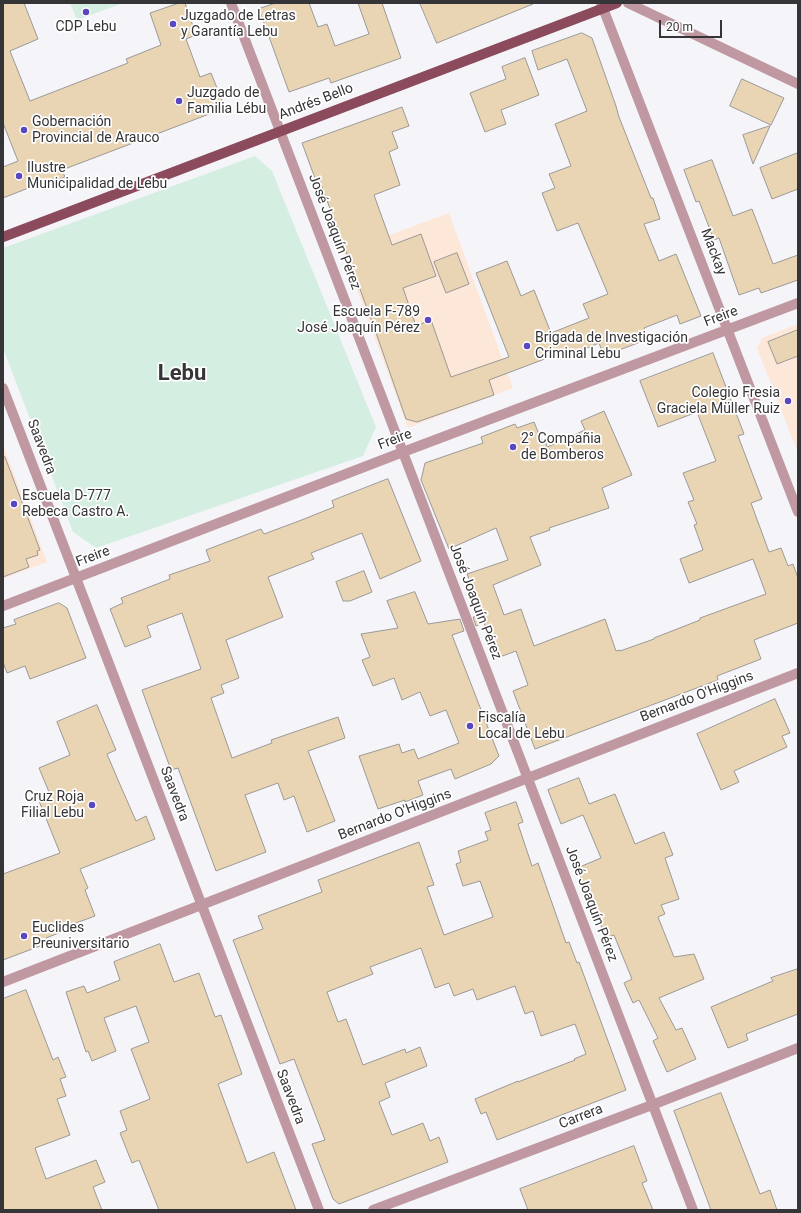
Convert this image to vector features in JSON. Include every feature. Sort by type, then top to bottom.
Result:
[{"type":"main road","name":"Andrés Bello","points":[[3,237],[602,6],[617,3]]},
{"type":"street","name":"José Joaquín Pérez","points":[[231,3],[693,1210]]},
{"type":"street","points":[[628,3],[798,84]]},
{"type":"street","name":"Mackay","points":[[602,6],[798,512]]},
{"type":"street","name":"Freire","points":[[3,606],[403,452],[798,303]]},
{"type":"street","name":"Saavedra","points":[[3,388],[319,1210]]},
{"type":"street","name":"Bernardo O'Higgins","points":[[3,982],[798,673]]},
{"type":"street","name":"Carrera","points":[[373,1210],[652,1105],[798,1048]]},
{"type":"shaded area","name":"Escuela F-789 José Joaquín Pérez","points":[[449,213],[513,388],[408,428],[343,252]]},
{"type":"shaded area","name":"Colegio Fresia Graciela Müller Ruiz","points":[[798,324],[798,453],[757,348],[762,338]]},
{"type":"shaded area","name":"Escuela D-777 Rebeca Castro A.","points":[[3,445],[47,562],[3,579]]},
{"type":"green space","name":"CDP Lebu","points":[[70,3],[123,3],[77,20]]},
{"type":"green space","points":[[255,156],[272,171],[376,427],[363,456],[96,548],[73,532],[3,348],[3,248]]},
{"type":"building","points":[[3,3],[24,3],[38,39],[10,51],[30,101],[128,63],[126,59],[161,45],[150,13],[179,3],[185,3],[196,35],[186,39],[200,77],[211,73],[225,108],[62,170],[65,177],[38,188],[36,185],[3,198],[3,167],[18,161],[3,123]]},
{"type":"building","points":[[276,3],[309,3],[318,27],[327,24],[335,46],[369,34],[358,3],[382,3],[401,58],[331,83],[329,78],[289,92],[259,9]]},
{"type":"building","points":[[420,3],[533,3],[533,4],[437,43]]},
{"type":"building","points":[[582,33],[592,38],[619,117],[651,198],[653,198],[660,219],[644,224],[659,261],[676,254],[701,316],[680,324],[677,315],[644,328],[648,339],[604,356],[599,343],[568,356],[566,351],[489,380],[494,395],[417,422],[406,419],[374,327],[319,179],[316,181],[302,143],[402,107],[409,126],[392,132],[398,148],[389,152],[400,185],[374,195],[392,245],[421,234],[436,276],[403,288],[416,326],[431,320],[451,377],[509,357],[476,273],[507,261],[521,296],[534,290],[551,333],[589,318],[583,304],[608,294],[578,223],[557,231],[542,193],[555,188],[549,174],[571,166],[555,124],[587,111],[567,59],[538,70],[532,51]]},
{"type":"building","points":[[525,58],[539,95],[501,110],[506,124],[485,132],[470,93],[506,79],[502,67]]},
{"type":"building","points":[[742,79],[784,98],[771,125],[730,106]]},
{"type":"building","points":[[770,126],[753,164],[743,135]]},
{"type":"building","points":[[798,153],[798,189],[772,199],[760,168]]},
{"type":"building","points":[[712,160],[733,216],[752,209],[773,264],[798,255],[798,280],[761,293],[759,288],[739,295],[719,238],[714,240],[699,201],[696,202],[684,170]]},
{"type":"building","points":[[457,253],[469,284],[446,293],[434,262]]},
{"type":"building","points":[[798,330],[798,356],[777,364],[768,342]]},
{"type":"building","points":[[713,353],[744,434],[738,436],[762,499],[751,503],[769,552],[781,548],[788,566],[793,564],[798,578],[798,623],[754,640],[761,659],[717,676],[718,680],[535,749],[513,691],[528,685],[516,651],[497,658],[484,623],[476,626],[473,617],[482,616],[467,574],[508,560],[496,528],[449,549],[421,480],[425,463],[483,443],[481,437],[515,424],[517,428],[534,422],[543,444],[546,443],[547,447],[585,430],[581,421],[604,411],[632,475],[602,488],[609,508],[549,528],[550,530],[530,537],[541,565],[493,585],[504,615],[521,609],[534,646],[605,619],[616,651],[620,651],[654,639],[700,620],[700,618],[766,594],[753,559],[689,583],[680,559],[703,550],[694,525],[697,524],[688,502],[694,500],[683,473],[716,461],[697,412],[658,427],[640,381]]},
{"type":"building","name":"Escuela D-777 Rebeca Castro A.","points":[[5,457],[40,550],[37,551],[38,555],[26,559],[29,567],[3,577],[3,458]]},
{"type":"building","points":[[388,479],[421,561],[380,579],[362,533],[311,553],[314,559],[268,577],[283,617],[226,640],[239,678],[221,685],[224,693],[211,698],[232,758],[272,743],[271,740],[338,717],[345,738],[308,751],[335,821],[307,832],[294,796],[284,800],[278,783],[245,795],[266,852],[216,871],[178,768],[171,770],[142,690],[201,669],[182,613],[147,626],[151,637],[125,647],[110,609],[123,603],[121,598],[170,579],[169,575],[210,561],[206,550],[261,529],[264,534],[299,521],[334,507],[332,501]]},
{"type":"building","points":[[364,571],[372,592],[350,601],[343,601],[336,582]]},
{"type":"building","points":[[415,592],[428,624],[460,619],[464,631],[452,635],[499,756],[491,764],[455,779],[451,769],[418,781],[423,795],[405,802],[405,800],[378,809],[359,756],[399,744],[402,753],[414,749],[418,759],[459,743],[446,710],[430,716],[420,692],[402,700],[394,678],[373,686],[362,660],[370,657],[361,634],[398,628],[387,601]]},
{"type":"building","points":[[59,603],[67,608],[86,658],[30,679],[25,666],[7,673],[3,662],[3,628],[16,624],[14,620]]},
{"type":"building","points":[[775,699],[790,733],[782,736],[787,747],[734,771],[739,782],[721,790],[697,734]]},
{"type":"building","points":[[97,705],[116,750],[107,754],[118,780],[136,821],[146,816],[155,839],[80,869],[88,888],[85,890],[95,916],[76,923],[77,926],[46,938],[48,943],[3,960],[3,874],[60,853],[37,796],[49,792],[39,768],[70,755],[57,722]]},
{"type":"building","points":[[579,778],[589,804],[615,794],[635,844],[664,832],[673,855],[665,858],[679,899],[661,905],[665,914],[658,917],[674,957],[694,954],[704,979],[659,998],[676,1030],[682,1028],[696,1059],[667,1072],[653,1041],[658,1038],[639,1000],[633,1003],[624,983],[632,979],[614,935],[606,938],[577,868],[601,858],[583,815],[561,824],[548,790]]},
{"type":"building","points":[[516,802],[523,822],[518,824],[532,866],[538,863],[566,943],[569,942],[577,963],[579,962],[626,1090],[497,1140],[486,1112],[481,1114],[475,1099],[575,1060],[574,1059],[586,1054],[575,1024],[541,1036],[533,1011],[525,1014],[515,986],[477,1000],[473,989],[454,996],[449,983],[435,988],[421,948],[370,967],[373,974],[327,992],[338,1022],[346,1019],[363,1065],[405,1049],[406,1053],[420,1047],[427,1066],[385,1083],[390,1097],[379,1102],[392,1135],[423,1123],[430,1141],[439,1137],[448,1162],[339,1204],[333,1199],[312,1144],[325,1140],[294,1059],[280,1064],[233,940],[263,929],[258,916],[322,892],[318,880],[419,842],[434,885],[427,887],[444,935],[493,917],[480,881],[463,886],[456,864],[461,862],[458,851],[488,840],[485,832],[491,830],[485,813]]},
{"type":"building","points":[[160,944],[174,982],[199,973],[215,1017],[221,1015],[242,1074],[218,1084],[247,1163],[274,1152],[296,1210],[159,1210],[139,1160],[132,1163],[120,1133],[127,1130],[120,1111],[150,1099],[131,1049],[149,1042],[136,1006],[104,1018],[116,1051],[92,1061],[88,1051],[86,1052],[66,992],[84,986],[87,993],[120,980],[114,962]]},
{"type":"building","points":[[798,969],[798,1014],[746,1034],[748,1040],[728,1048],[711,1007],[773,981],[771,978]]},
{"type":"building","points":[[26,990],[53,1060],[58,1057],[66,1077],[60,1079],[66,1096],[57,1099],[70,1135],[35,1148],[46,1179],[96,1160],[105,1182],[93,1187],[102,1210],[3,1210],[3,999]]},
{"type":"building","points":[[721,1093],[760,1194],[770,1190],[777,1210],[711,1210],[674,1111]]},
{"type":"building","points":[[634,1146],[647,1181],[642,1183],[653,1210],[528,1210],[520,1189]]},
{"type":"place","name":"CDP Lebu","points":[[86,12]]},
{"type":"place","name":"Juzgado de Letras y Garantía Lebu","points":[[173,24]]},
{"type":"place","name":"Juzgado de Familia Lébu","points":[[179,101]]},
{"type":"place","name":"Gobernación Provincial de Arauco","points":[[24,130]]},
{"type":"place","name":"Ilustre Municipalidad de Lebu","points":[[19,176]]},
{"type":"place","name":"Escuela F-789 José Joaquín Pérez","points":[[428,320]]},
{"type":"place","name":"Brigada de Investigación Criminal Lebu","points":[[527,346]]},
{"type":"place","name":"Colegio Fresia Graciela Müller Ruiz","points":[[788,401]]},
{"type":"place","name":"2° Compañia de Bomberos","points":[[513,447]]},
{"type":"place","name":"Escuela D-777 Rebeca Castro A.","points":[[14,504]]},
{"type":"place","name":"Fiscalía Local de Lebu","points":[[470,726]]},
{"type":"place","name":"Cruz Roja Filial Lebu","points":[[92,805]]},
{"type":"place","name":"Euclides Preuniversitario","points":[[24,936]]},
{"type":"district","name":"Lebu","points":[[182,374]]}]
